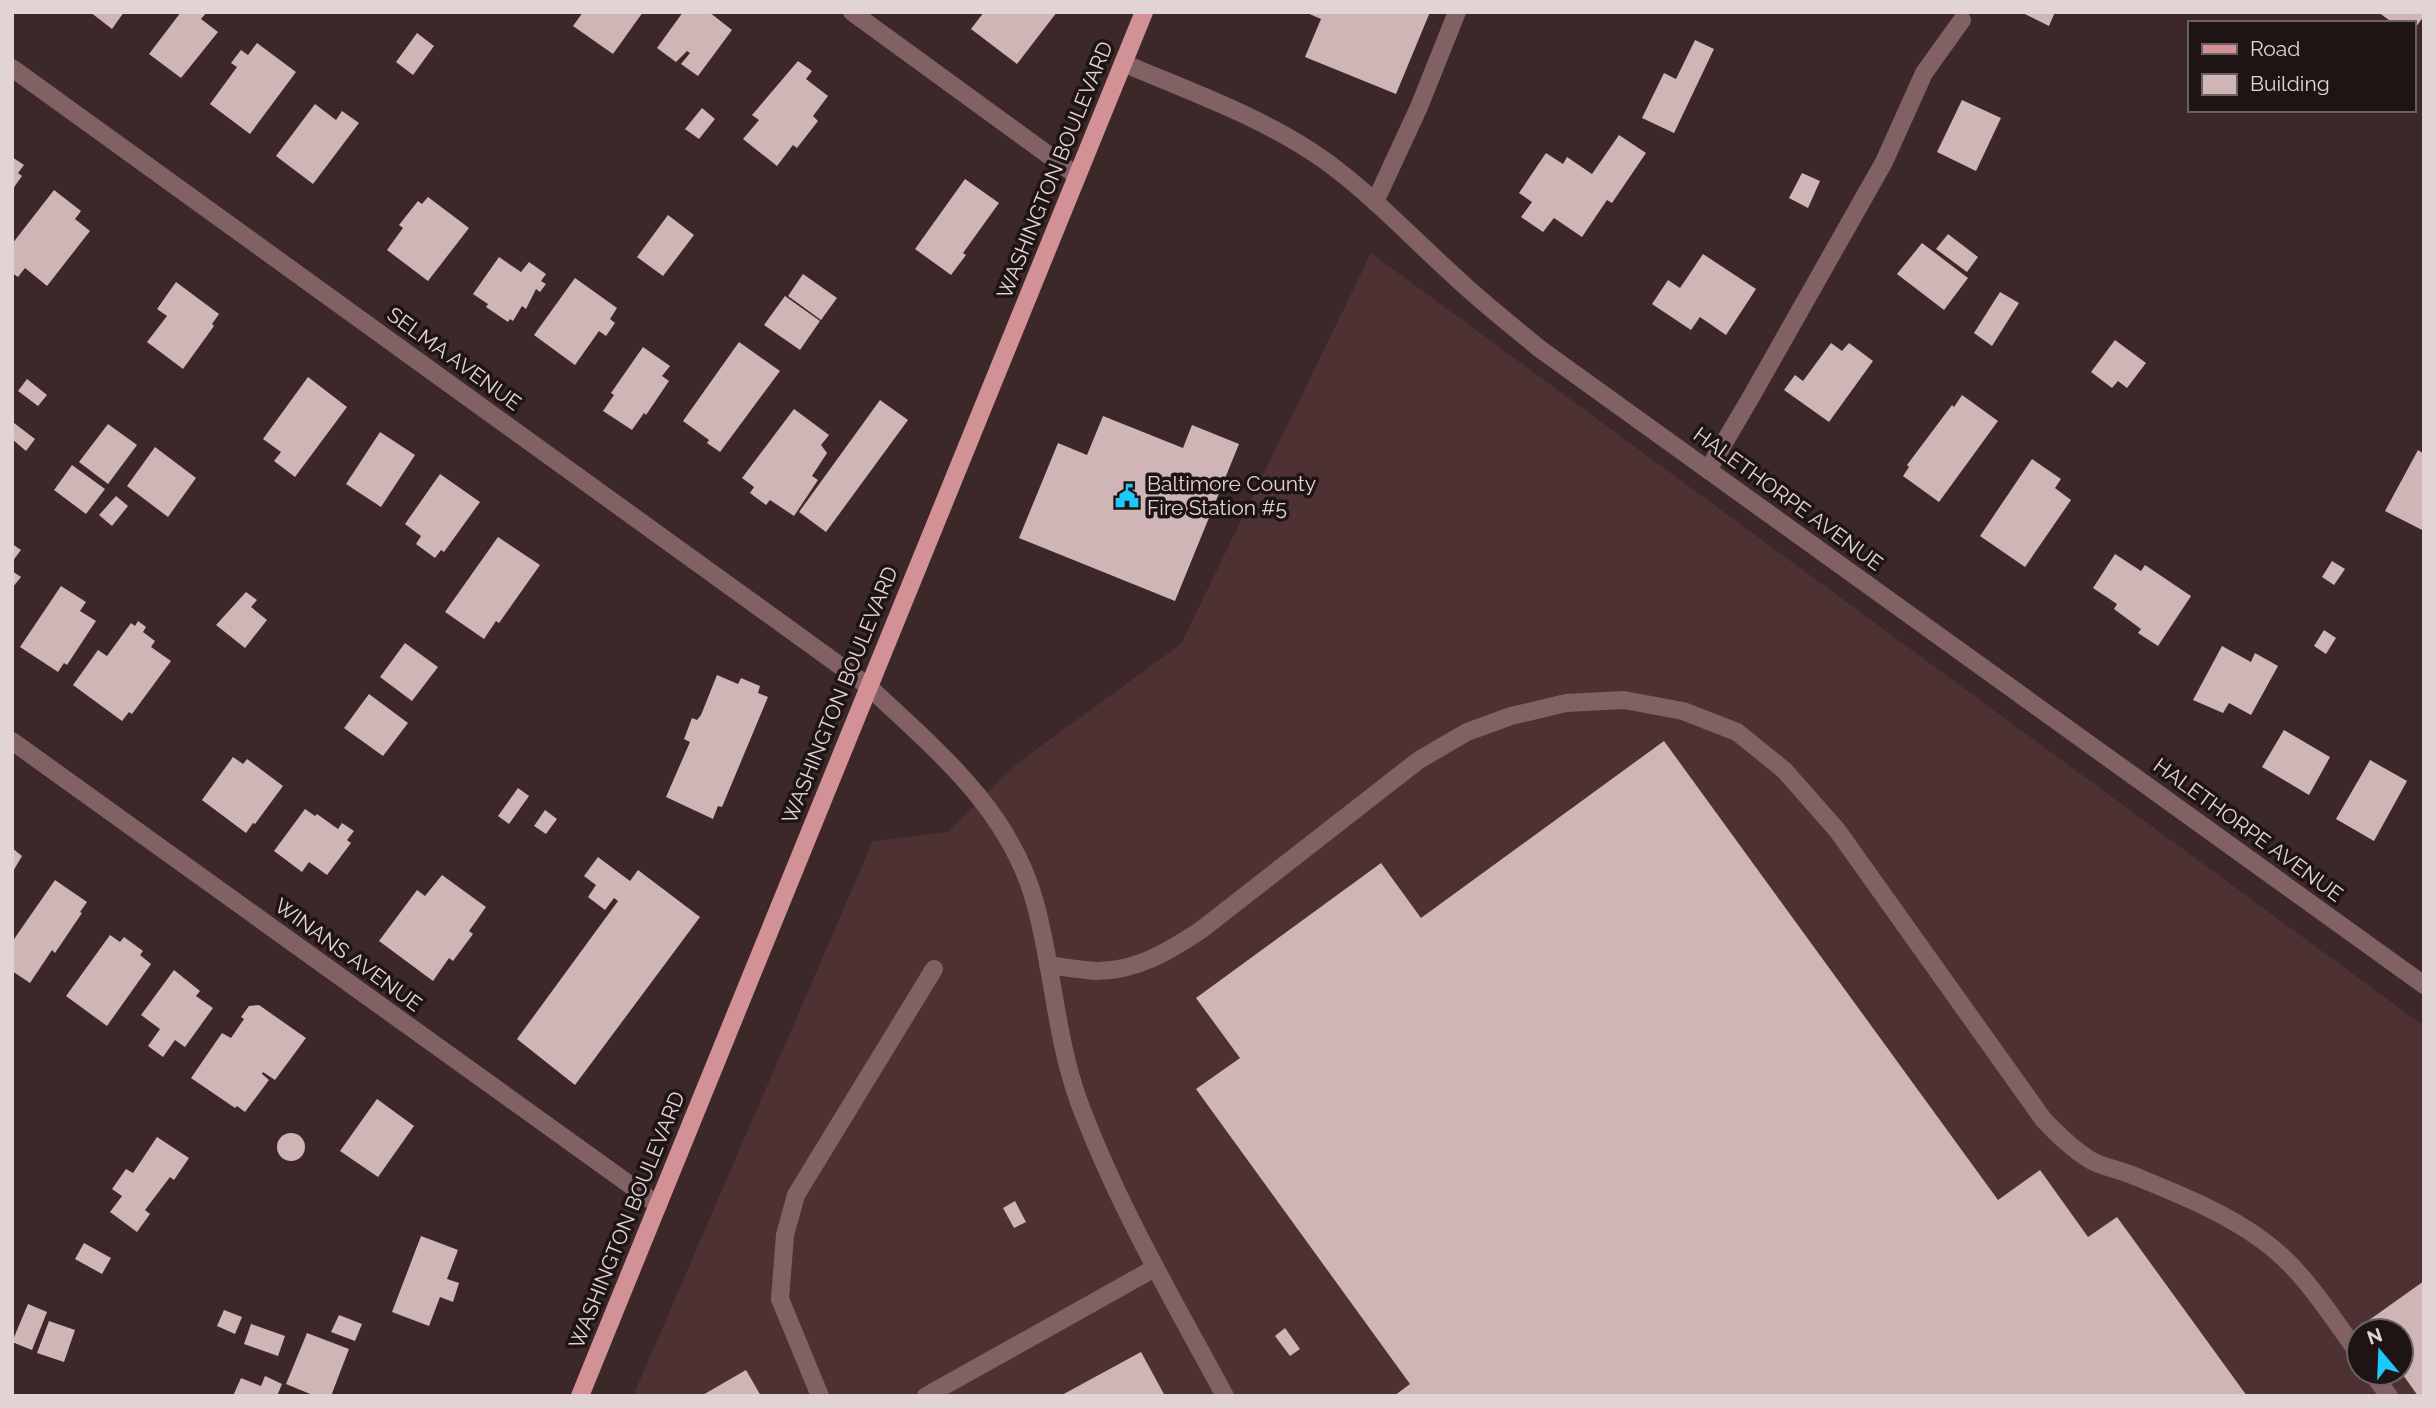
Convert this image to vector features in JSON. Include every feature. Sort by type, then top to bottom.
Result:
[{"type":"main road","name":"WASHINGTON BOULEVARD","points":[[580,1396],[1144,12]]},
{"type":"street","points":[[852,12],[1076,175]]},
{"type":"street","points":[[1375,202],[1419,107],[1457,12]]},
{"type":"street","points":[[1707,470],[1758,386],[1884,162],[1924,73],[1962,20]]},
{"type":"street","name":"HALETHORPE AVENUE","points":[[1123,63],[1242,113],[1323,159],[1375,202],[1452,275],[1540,349],[2424,985]]},
{"type":"street","name":"SELMA AVENUE","points":[[12,68],[868,687],[956,769],[992,812],[1017,856],[1035,904],[1060,1030],[1079,1101],[1155,1268],[1225,1396]]},
{"type":"street","points":[[1048,965],[1097,971],[1130,967],[1163,954],[1212,921],[1419,760],[1467,732],[1511,716],[1566,703],[1623,700],[1683,711],[1737,732],[1784,770],[1837,830],[2043,1119],[2065,1142],[2094,1162],[2131,1175],[2228,1219],[2263,1240],[2287,1261],[2345,1335]]},
{"type":"street","name":"WINANS AVENUE","points":[[12,741],[658,1205]]},
{"type":"street","points":[[820,1396],[780,1299],[785,1235],[796,1195],[934,969]]},
{"type":"street","points":[[926,1396],[1155,1268]]},
{"type":"shaded area","points":[[1371,253],[2424,1026],[2424,1396],[633,1396],[873,841],[948,832],[1019,762],[1181,644]]},
{"type":"building","points":[[90,12],[124,12],[112,29]]},
{"type":"building","points":[[181,12],[207,12],[201,19],[218,32],[181,78],[149,54]]},
{"type":"building","points":[[583,12],[643,12],[613,54],[573,26]]},
{"type":"building","points":[[683,12],[709,12],[732,30],[698,76],[681,64],[690,53],[687,51],[676,62],[657,48]]},
{"type":"building","points":[[984,12],[1057,12],[1017,64],[971,29]]},
{"type":"building","points":[[1305,12],[1430,12],[1396,94],[1305,57],[1321,19]]},
{"type":"building","points":[[2021,12],[2055,12],[2049,26]]},
{"type":"building","points":[[2378,12],[2424,12],[2415,28],[2415,21],[2390,21]]},
{"type":"building","points":[[417,33],[434,46],[413,75],[396,62]]},
{"type":"building","points":[[1695,40],[1714,49],[1674,133],[1642,118],[1664,73],[1676,79]]},
{"type":"building","points":[[257,43],[296,72],[250,134],[210,104],[237,67],[231,63],[241,50],[248,55]]},
{"type":"building","points":[[798,61],[812,71],[806,79],[828,96],[813,116],[818,121],[797,148],[793,145],[777,166],[743,139],[759,120],[752,115]]},
{"type":"building","points":[[1962,100],[2001,118],[1976,171],[1937,152]]},
{"type":"building","points":[[315,104],[336,120],[342,111],[359,123],[313,184],[276,156]]},
{"type":"building","points":[[702,108],[715,119],[699,139],[685,129]]},
{"type":"building","points":[[1619,135],[1646,153],[1612,203],[1607,200],[1582,237],[1554,218],[1543,232],[1521,217],[1532,202],[1519,193],[1546,153],[1563,164],[1567,157],[1592,174]]},
{"type":"building","points":[[12,157],[24,165],[18,173],[22,176],[12,190]]},
{"type":"building","points":[[1802,173],[1820,181],[1808,208],[1789,198]]},
{"type":"building","points":[[965,179],[999,203],[963,253],[966,255],[951,275],[915,249]]},
{"type":"building","points":[[54,190],[81,211],[75,219],[90,231],[47,286],[25,268],[18,277],[12,273],[12,244]]},
{"type":"building","points":[[428,197],[469,228],[428,281],[387,250],[403,228],[399,225],[418,201],[422,204]]},
{"type":"building","points":[[668,215],[694,235],[663,276],[637,257]]},
{"type":"building","points":[[1948,234],[1978,257],[1967,272],[1936,249]]},
{"type":"building","points":[[1922,243],[1968,278],[1944,310],[1897,274]]},
{"type":"building","points":[[1703,254],[1756,289],[1726,335],[1700,317],[1691,330],[1652,304],[1668,280],[1680,288]]},
{"type":"building","points":[[499,257],[521,272],[529,262],[546,274],[541,281],[546,284],[540,292],[536,289],[526,309],[522,306],[513,321],[510,319],[508,322],[473,294]]},
{"type":"building","points":[[803,274],[837,298],[821,320],[788,296]]},
{"type":"building","points":[[575,278],[617,308],[610,319],[615,323],[606,336],[599,331],[575,365],[534,335]]},
{"type":"building","points":[[176,282],[219,314],[212,324],[214,326],[183,369],[147,342],[167,316],[157,309]]},
{"type":"building","points":[[2000,292],[2019,303],[1992,346],[1974,333]]},
{"type":"building","points":[[785,296],[820,321],[800,350],[764,325]]},
{"type":"building","points":[[2115,340],[2146,363],[2127,388],[2118,381],[2112,388],[2091,372]]},
{"type":"building","points":[[739,342],[780,371],[720,452],[707,443],[709,440],[683,421]]},
{"type":"building","points":[[1831,343],[1842,351],[1849,343],[1873,361],[1829,422],[1784,390],[1795,375],[1803,381]]},
{"type":"building","points":[[643,347],[670,366],[662,376],[669,381],[646,415],[644,413],[632,430],[603,411],[614,395],[611,393]]},
{"type":"building","points":[[308,377],[347,407],[295,477],[274,461],[281,452],[263,439]]},
{"type":"building","points":[[27,379],[47,395],[38,406],[18,391]]},
{"type":"building","points":[[1962,395],[1998,421],[1939,502],[1903,476],[1909,467],[1907,465]]},
{"type":"building","points":[[880,400],[908,420],[826,532],[799,512]]},
{"type":"building","points":[[794,409],[829,435],[821,445],[827,453],[812,476],[818,480],[794,516],[770,500],[766,505],[750,493],[754,487],[742,478]]},
{"type":"building","name":"Baltimore County Fire Station #5","points":[[1103,416],[1183,448],[1192,425],[1239,444],[1175,601],[1019,538],[1058,443],[1087,455]]},
{"type":"building","points":[[14,423],[35,439],[26,451],[12,439]]},
{"type":"building","points":[[108,424],[137,445],[108,484],[79,462]]},
{"type":"building","points":[[380,432],[415,455],[381,507],[346,484]]},
{"type":"building","points":[[155,447],[196,478],[168,517],[127,486]]},
{"type":"building","points":[[2418,450],[2424,454],[2424,531],[2385,511]]},
{"type":"building","points":[[2032,459],[2061,479],[2055,488],[2071,500],[2025,567],[1980,536]]},
{"type":"building","points":[[72,465],[105,489],[86,514],[54,490]]},
{"type":"building","points":[[440,474],[480,502],[444,552],[441,550],[435,558],[416,544],[421,536],[405,524]]},
{"type":"building","points":[[116,496],[128,506],[112,526],[99,515]]},
{"type":"building","points":[[498,537],[540,565],[499,623],[496,621],[484,639],[445,612]]},
{"type":"building","points":[[12,544],[21,550],[12,562]]},
{"type":"building","points":[[2115,554],[2141,571],[2145,565],[2191,596],[2158,646],[2138,633],[2141,629],[2114,609],[2117,604],[2093,588]]},
{"type":"building","points":[[2332,561],[2345,569],[2334,585],[2322,577]]},
{"type":"building","points":[[12,571],[21,577],[12,588]]},
{"type":"building","points":[[61,586],[86,602],[80,611],[96,621],[67,665],[64,663],[58,672],[20,647]]},
{"type":"building","points":[[246,592],[257,600],[251,607],[267,620],[245,648],[216,625]]},
{"type":"building","points":[[138,621],[146,627],[143,632],[155,641],[151,647],[171,661],[132,714],[129,712],[122,721],[73,685],[98,650],[107,656],[131,623],[135,626]]},
{"type":"building","points":[[2324,630],[2336,638],[2326,654],[2314,646]]},
{"type":"building","points":[[405,643],[438,667],[412,701],[380,677]]},
{"type":"building","points":[[2222,646],[2251,662],[2255,653],[2278,666],[2251,715],[2229,703],[2223,713],[2193,700]]},
{"type":"building","points":[[717,675],[738,684],[741,678],[760,686],[758,693],[768,697],[722,807],[718,806],[713,819],[666,797],[690,742],[684,739],[692,718],[697,720],[701,715]]},
{"type":"building","points":[[369,694],[408,723],[383,756],[344,728]]},
{"type":"building","points":[[2284,730],[2330,757],[2309,795],[2262,767]]},
{"type":"building","points":[[1664,741],[1998,1200],[2040,1170],[2088,1237],[2117,1217],[2247,1396],[1394,1396],[1410,1384],[1196,1089],[1240,1058],[1196,998],[1381,863],[1421,918]]},
{"type":"building","points":[[233,757],[243,764],[247,759],[283,786],[246,833],[202,800]]},
{"type":"building","points":[[2370,760],[2407,781],[2374,841],[2336,819]]},
{"type":"building","points":[[518,788],[529,796],[509,824],[498,816]]},
{"type":"building","points":[[305,809],[338,829],[342,823],[354,831],[347,840],[351,843],[327,875],[309,862],[302,872],[274,851]]},
{"type":"building","points":[[545,810],[557,819],[546,834],[534,826]]},
{"type":"building","points":[[12,848],[22,856],[12,873]]},
{"type":"building","points":[[598,857],[630,881],[638,870],[700,917],[575,1085],[517,1039],[618,901],[614,898],[605,910],[588,897],[596,885],[584,876]]},
{"type":"building","points":[[442,875],[486,907],[469,931],[473,934],[453,961],[449,958],[433,981],[379,941],[417,890],[425,896]]},
{"type":"building","points":[[55,880],[87,902],[55,953],[52,950],[30,983],[12,971],[12,942]]},
{"type":"building","points":[[110,935],[120,942],[124,937],[143,951],[140,955],[151,964],[107,1026],[66,996]]},
{"type":"building","points":[[174,970],[200,991],[196,996],[213,1008],[185,1047],[175,1040],[163,1057],[148,1046],[160,1029],[141,1015]]},
{"type":"building","points":[[259,1005],[306,1038],[275,1080],[263,1072],[269,1080],[245,1112],[191,1078],[222,1033],[231,1038],[249,1006]]},
{"type":"building","points":[[377,1099],[414,1126],[378,1177],[340,1151]]},
{"type":"building","points":[[291,1133],[301,1137],[305,1147],[301,1157],[291,1161],[281,1157],[277,1147],[281,1137]]},
{"type":"building","points":[[157,1137],[189,1158],[174,1180],[170,1177],[145,1210],[150,1214],[137,1232],[110,1212],[122,1196],[112,1189],[126,1169],[133,1173]]},
{"type":"building","points":[[1015,1201],[1026,1222],[1014,1228],[1003,1208]]},
{"type":"building","points":[[421,1236],[458,1250],[447,1279],[459,1283],[453,1302],[440,1297],[429,1326],[392,1312]]},
{"type":"building","points":[[84,1243],[111,1258],[102,1274],[75,1259]]},
{"type":"building","points":[[2424,1281],[2424,1396],[2418,1396],[2412,1387],[2415,1387],[2415,1317],[2373,1317]]},
{"type":"building","points":[[28,1304],[47,1312],[32,1350],[12,1342]]},
{"type":"building","points":[[224,1310],[242,1317],[235,1334],[217,1326]]},
{"type":"building","points":[[339,1315],[362,1324],[355,1341],[331,1332]]},
{"type":"building","points":[[49,1321],[75,1330],[64,1362],[37,1353]]},
{"type":"building","points":[[251,1324],[285,1336],[278,1356],[244,1344]]},
{"type":"building","points":[[1285,1328],[1300,1349],[1290,1356],[1275,1336]]},
{"type":"building","points":[[307,1333],[349,1349],[331,1396],[315,1396],[286,1384]]},
{"type":"building","points":[[1141,1352],[1165,1396],[1060,1396]]},
{"type":"building","points":[[746,1370],[761,1396],[701,1396]]},
{"type":"building","points":[[265,1376],[282,1384],[277,1396],[233,1396],[241,1378],[261,1386]]},
{"type":"place","name":"Baltimore County Fire Station #5","points":[[1127,496]]}]
